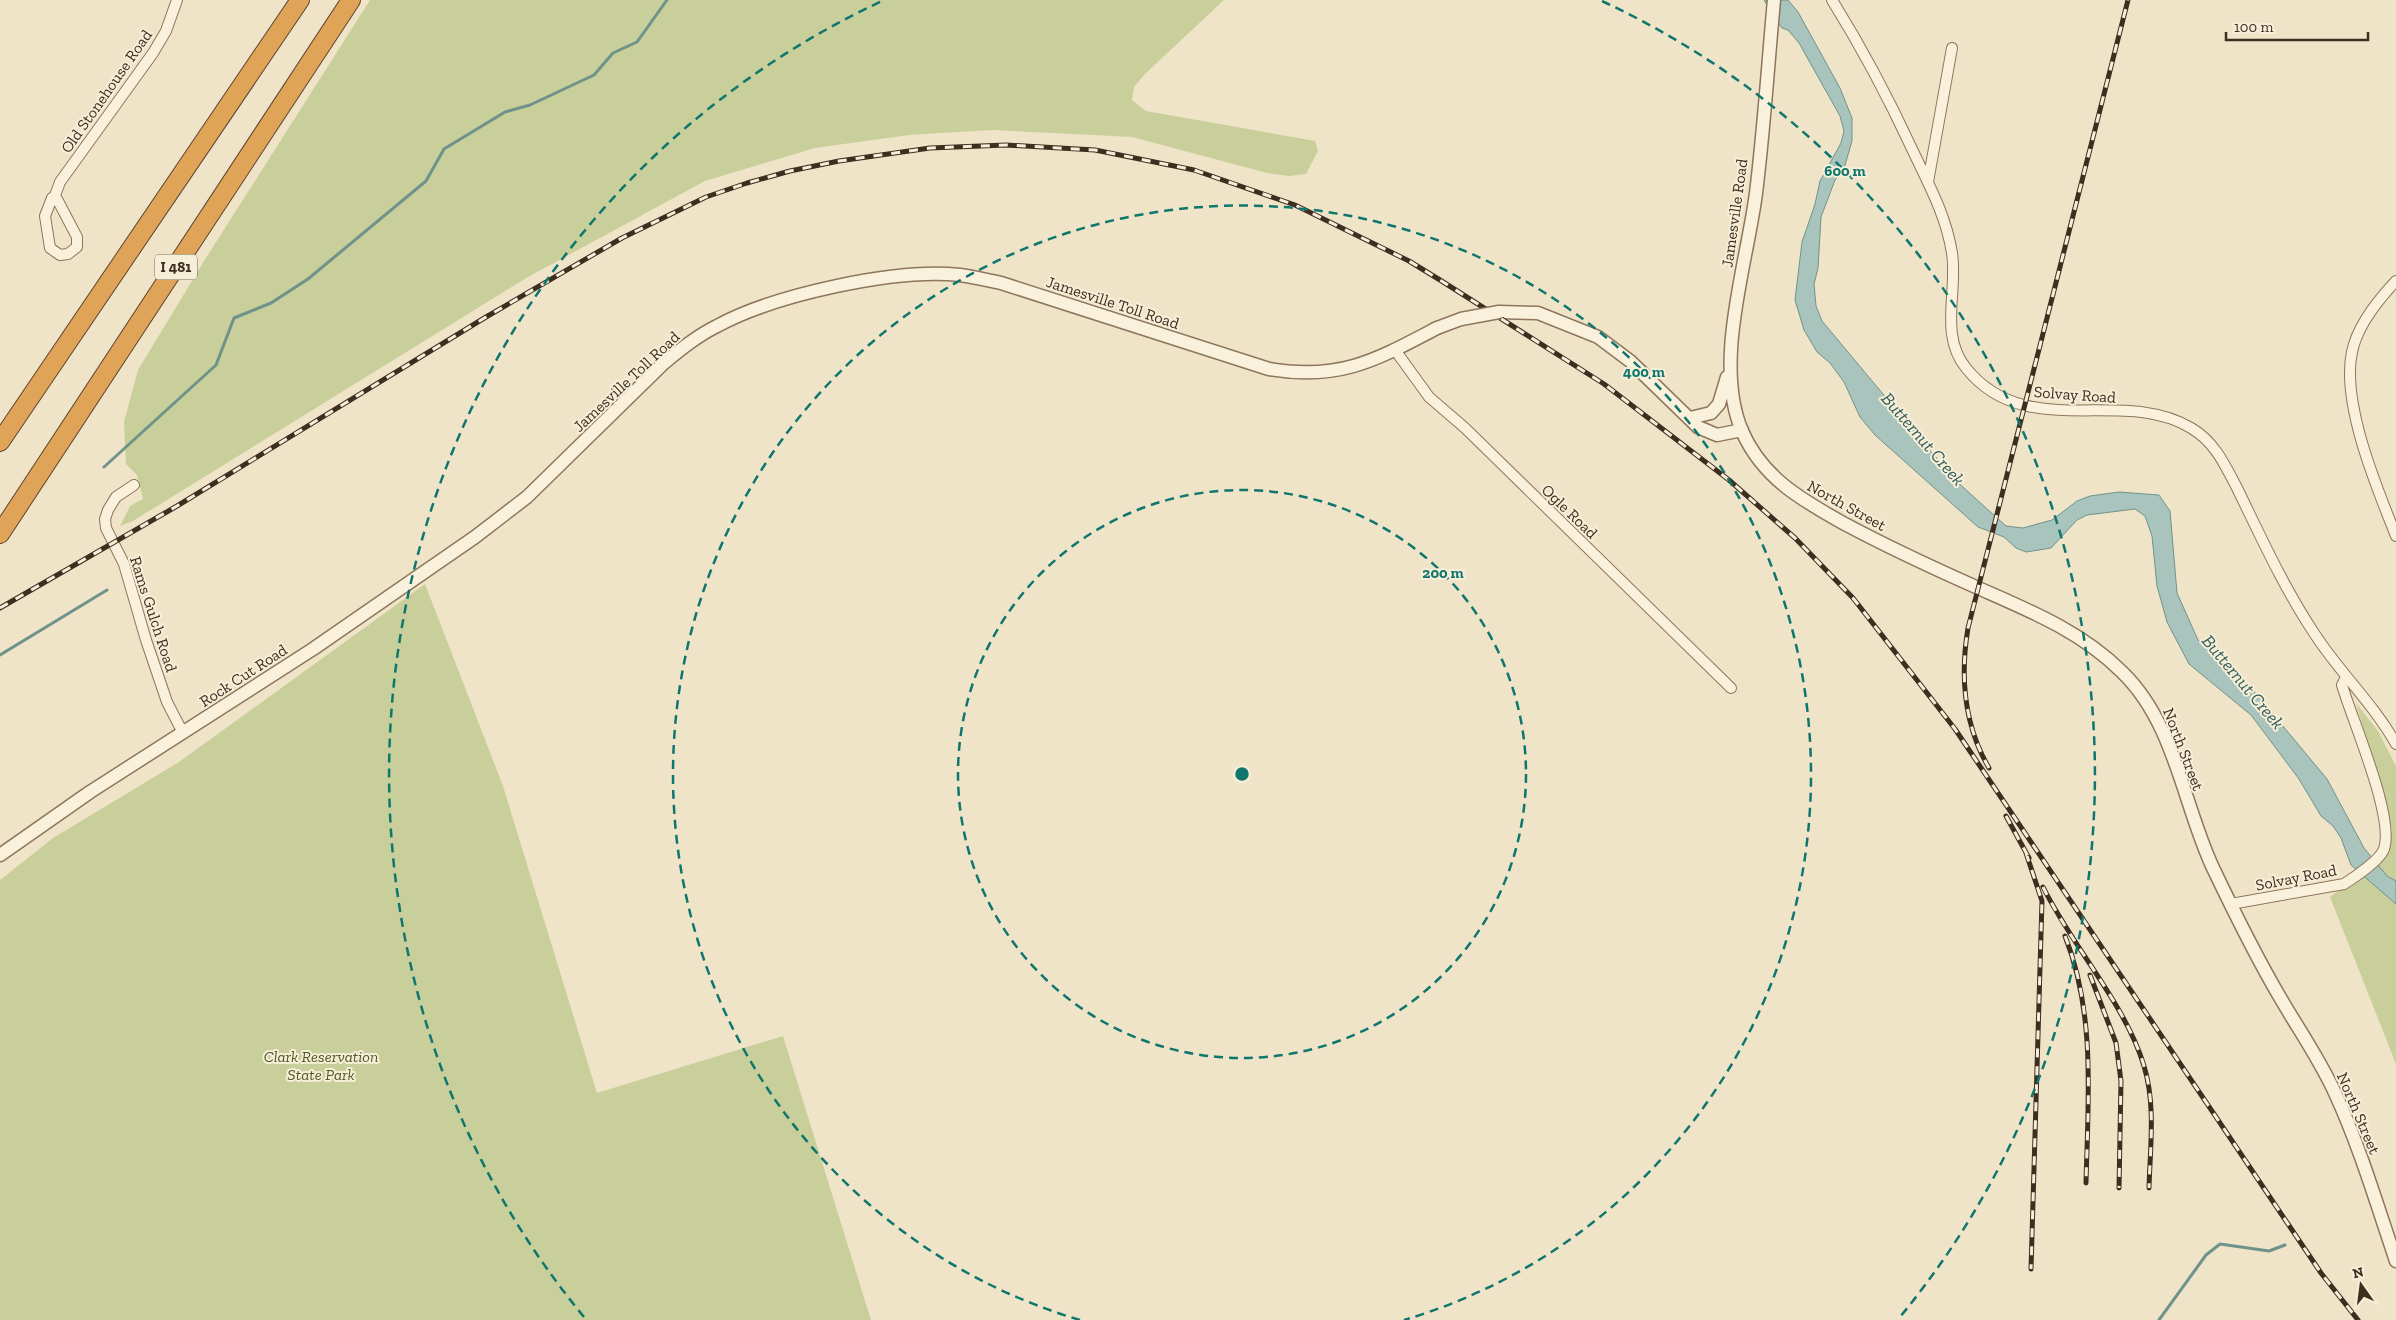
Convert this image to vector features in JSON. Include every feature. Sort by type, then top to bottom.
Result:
[{"type":"highway","name":"I 481","points":[[0,442],[300,0]]},
{"type":"highway","name":"I 481","points":[[0,534],[351,0]]},
{"type":"street","name":"Old Stonehouse Road","points":[[54,198],[77,237],[77,247],[68,254],[55,253],[50,246],[45,216],[52,198],[54,198],[60,182],[154,53],[166,31],[178,0]]},
{"type":"street","name":"Jamesville Road","points":[[1742,430],[1734,409],[1730,362],[1741,281],[1756,196],[1774,0]]},
{"type":"street","name":"Solvay Road","points":[[1832,0],[1862,48],[1940,205],[1948,230],[1953,260],[1951,326],[1957,354],[1964,366],[1993,393],[2032,407],[2062,411],[2137,412],[2168,417],[2192,428],[2206,440],[2222,459],[2271,556],[2314,634],[2373,708],[2396,744]]},
{"type":"street","points":[[1928,182],[1952,48]]},
{"type":"street","name":"Jamesville Toll Road","points":[[500,518],[527,497],[664,363],[686,344],[717,326],[760,308],[860,282],[917,274],[959,275],[1001,283],[1269,370],[1296,374],[1317,374],[1346,370],[1395,350],[1437,328],[1461,319],[1487,313],[1522,312],[1544,315],[1568,323],[1609,343],[1698,427],[1717,435],[1742,430]]},
{"type":"street","points":[[2396,282],[2370,314],[2357,338],[2352,352],[2350,380],[2354,408],[2368,460],[2396,536]]},
{"type":"street","name":"Ogle Road","points":[[1395,350],[1429,397],[1465,428],[1731,688]]},
{"type":"street","points":[[1690,418],[1711,414],[1719,404],[1725,388],[1730,362]]},
{"type":"street","name":"North Street","points":[[1742,430],[1754,455],[1765,469],[1800,499],[1919,562],[2053,622],[2088,643],[2121,671],[2151,709],[2161,728],[2197,830],[2231,904],[2278,995],[2335,1092],[2354,1138],[2396,1261]]},
{"type":"street","name":"Rams Gulch Road","points":[[134,485],[116,498],[108,510],[105,519],[106,528],[124,564],[146,640],[167,702],[183,733]]},
{"type":"street","name":"Rock Cut Road","points":[[0,855],[90,792],[313,649],[500,518]]},
{"type":"street","name":"Solvay Road","points":[[2231,904],[2332,888],[2344,884],[2358,875],[2384,850],[2386,838],[2384,819],[2374,778],[2342,685],[2346,676]]},
{"type":"green space","points":[[370,0],[1224,0],[1145,74],[1134,87],[1132,100],[1146,111],[1315,141],[1318,151],[1306,174],[1289,176],[1267,173],[1132,137],[993,130],[909,135],[815,148],[705,181],[528,277],[133,521],[120,526],[130,506],[143,499],[137,475],[126,464],[124,422],[138,370],[204,261]]},
{"type":"green space","name":"Clark Reservation State Park","points":[[425,584],[503,786],[597,1093],[783,1036],[871,1320],[0,1320],[0,880],[53,838],[179,762]]},
{"type":"green space","points":[[2356,703],[2378,731],[2396,766],[2396,1064],[2330,897],[2388,854],[2392,829]]},
{"type":"water","name":"Butternut Creek","points":[[1764,0],[1788,0],[1798,12],[1840,88],[1852,118],[1852,141],[1843,172],[1835,180],[1821,217],[1818,268],[1814,284],[1816,306],[1822,321],[1954,479],[2006,526],[2023,528],[2052,520],[2077,501],[2090,496],[2119,492],[2159,495],[2170,511],[2177,593],[2198,640],[2252,689],[2327,779],[2364,848],[2387,876],[2396,881],[2396,904],[2351,865],[2341,838],[2333,826],[2321,816],[2299,779],[2251,715],[2189,664],[2167,622],[2157,586],[2152,536],[2145,516],[2135,509],[2087,515],[2077,520],[2051,548],[2026,552],[2016,548],[2004,537],[1978,527],[1875,435],[1860,417],[1844,382],[1830,363],[1817,352],[1804,330],[1795,300],[1802,242],[1815,204],[1820,181],[1841,143],[1844,131],[1840,116],[1799,43],[1788,30],[1782,28]]},
{"type":"waterway","points":[[104,467],[216,365],[234,318],[271,303],[308,279],[426,181],[444,149],[505,112],[530,105],[594,75],[613,53],[637,42],[667,0]]},
{"type":"waterway","points":[[0,655],[107,590]]},
{"type":"waterway","points":[[2159,1320],[2206,1255],[2220,1244],[2269,1251],[2285,1245]]},
{"type":"railway","points":[[1989,768],[1974,735],[1966,700],[1964,664],[1968,628],[2128,0]]},
{"type":"railway","points":[[0,608],[177,506],[486,317],[622,238],[706,197],[790,171],[839,161],[930,148],[1006,145],[1095,150],[1194,170],[1295,205],[1409,261],[1604,384],[1729,480],[1795,538],[1853,598],[1955,729],[2321,1273],[2358,1320]]},
{"type":"railway","points":[[2006,816],[2029,858]]},
{"type":"railway","points":[[2026,853],[2042,901],[2031,1269]]},
{"type":"railway","points":[[2043,887],[2068,931],[2112,998],[2136,1043],[2148,1081],[2150,1096],[2151,1143],[2149,1188]]},
{"type":"railway","points":[[2065,936],[2082,996],[2086,1027],[2088,1058],[2086,1183]]},
{"type":"railway","points":[[2090,975],[2116,1043],[2121,1081],[2119,1188]]}]
